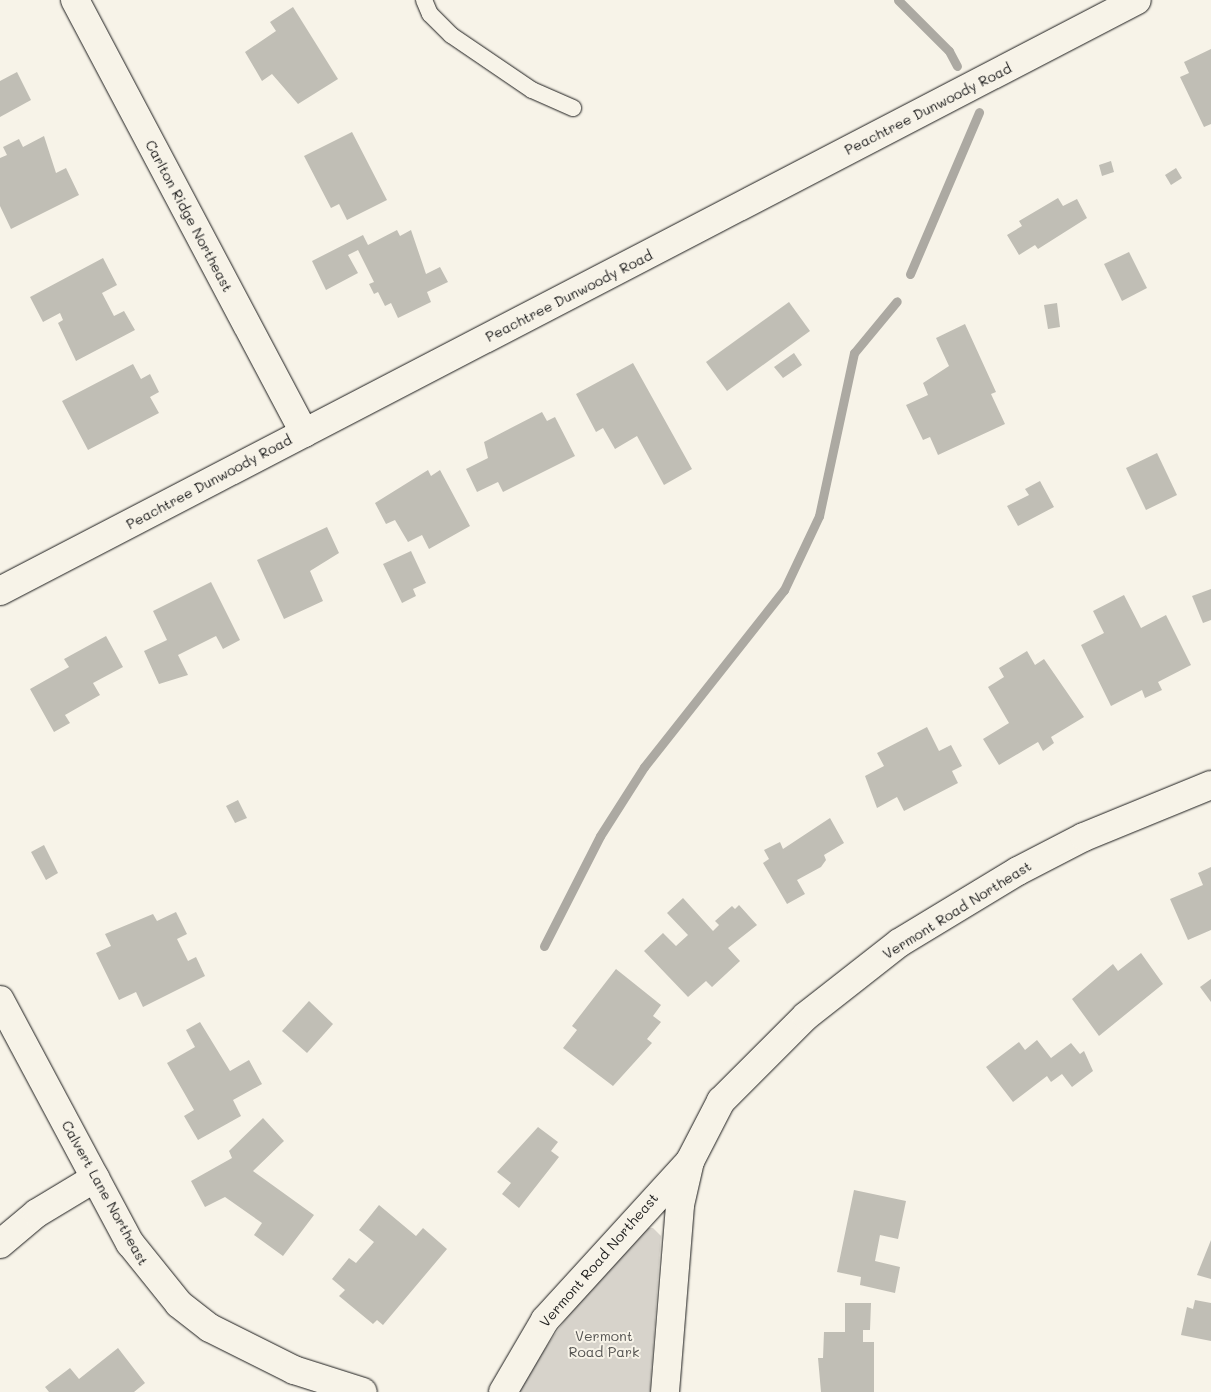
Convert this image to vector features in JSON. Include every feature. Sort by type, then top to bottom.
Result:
[{"type":"street","name":"Carlton Ridge Northeast","points":[[75,0],[304,433]]},
{"type":"street","name":"Peachtree Dunwoody Road","points":[[0,591],[1137,0]]},
{"type":"street","name":"Vermont Road Northeast","points":[[665,1392],[680,1205],[690,1161],[721,1101],[806,1016],[899,943],[1076,842],[1211,786]]},
{"type":"street","name":"Calvert Lane Northeast","points":[[0,1000],[130,1244],[179,1304],[210,1328],[294,1370],[363,1392]]},
{"type":"street","name":"Vermont Road Northeast","points":[[503,1392],[545,1320],[690,1161]]},
{"type":"street","points":[[0,1244],[37,1213],[96,1178]]},
{"type":"lane","points":[[424,0],[430,14],[451,35],[532,90],[573,108]]},
{"type":"green space","name":"Vermont Road Park","points":[[639,1227],[653,1228],[661,1236],[650,1392],[515,1392],[605,1262]]},
{"type":"building","points":[[293,7],[338,79],[298,104],[272,74],[262,81],[245,52],[276,31],[270,22]]},
{"type":"building","points":[[1211,49],[1211,124],[1204,127],[1180,77],[1189,73],[1184,62]]},
{"type":"building","points":[[17,72],[31,100],[0,117],[0,81]]},
{"type":"building","points":[[352,132],[387,200],[347,220],[339,204],[331,208],[304,156]]},
{"type":"building","points":[[44,136],[56,173],[66,168],[79,195],[11,229],[0,206],[0,158],[7,155],[3,147],[19,139],[23,147]]},
{"type":"building","points":[[1111,161],[1114,172],[1102,176],[1099,165]]},
{"type":"building","points":[[1176,168],[1182,178],[1171,185],[1165,175]]},
{"type":"building","points":[[1058,198],[1063,206],[1077,199],[1087,218],[1038,249],[1035,245],[1019,255],[1007,235],[1022,226],[1019,221]]},
{"type":"building","points":[[397,230],[400,236],[411,230],[426,274],[440,267],[448,282],[427,292],[431,302],[398,318],[391,303],[385,306],[378,292],[374,294],[369,284],[374,282],[358,250],[348,255],[358,273],[326,290],[312,261],[363,235],[368,245]]},
{"type":"building","points":[[1129,252],[1147,288],[1122,301],[1104,264]]},
{"type":"building","points":[[103,258],[117,285],[102,293],[114,316],[124,311],[135,330],[76,361],[58,323],[63,320],[60,313],[43,322],[30,297]]},
{"type":"building","points":[[789,302],[810,331],[727,391],[706,362]]},
{"type":"building","points":[[1057,303],[1060,327],[1048,329],[1044,305]]},
{"type":"building","points":[[965,324],[996,392],[991,394],[1005,424],[938,455],[930,437],[923,440],[906,405],[928,395],[923,383],[949,366],[936,338]]},
{"type":"building","points":[[794,353],[802,365],[783,378],[774,367]]},
{"type":"building","points":[[633,363],[692,469],[664,485],[637,436],[615,449],[603,428],[596,432],[576,394]]},
{"type":"building","points":[[133,364],[141,379],[150,374],[159,392],[150,397],[159,413],[88,450],[62,401]]},
{"type":"building","points":[[542,412],[547,421],[555,417],[575,456],[503,492],[498,482],[477,492],[466,469],[488,458],[484,442]]},
{"type":"building","points":[[1157,453],[1177,495],[1146,510],[1126,468]]},
{"type":"building","points":[[428,470],[431,476],[440,470],[470,526],[429,549],[422,535],[408,542],[395,520],[386,524],[375,503]]},
{"type":"building","points":[[1040,481],[1054,507],[1018,526],[1007,506],[1029,495],[1025,489]]},
{"type":"building","points":[[327,527],[339,553],[310,571],[323,601],[284,619],[257,560]]},
{"type":"building","points":[[411,551],[426,583],[413,589],[416,596],[402,603],[383,564]]},
{"type":"building","points":[[211,582],[240,640],[223,649],[216,636],[178,655],[188,675],[159,684],[144,651],[167,640],[153,611]]},
{"type":"building","points":[[1211,589],[1211,620],[1203,623],[1192,596]]},
{"type":"building","points":[[1124,595],[1141,628],[1166,615],[1191,665],[1158,682],[1162,690],[1145,698],[1142,690],[1111,706],[1081,645],[1104,633],[1093,611]]},
{"type":"building","points":[[106,636],[123,667],[93,683],[100,695],[65,715],[70,723],[54,732],[30,689],[69,667],[64,659]]},
{"type":"building","points":[[1027,651],[1035,665],[1044,659],[1084,717],[1051,737],[1054,743],[1043,751],[1038,742],[999,765],[983,739],[1009,723],[988,687],[1004,677],[999,668]]},
{"type":"building","points":[[927,727],[939,751],[951,745],[962,766],[952,771],[958,783],[904,811],[897,797],[877,808],[865,776],[884,766],[877,753]]},
{"type":"building","points":[[238,800],[247,818],[235,823],[226,806]]},
{"type":"building","points":[[830,818],[844,843],[824,855],[826,860],[821,867],[797,880],[805,894],[787,904],[763,863],[769,859],[764,850],[780,842],[783,849]]},
{"type":"building","points":[[44,845],[58,873],[46,880],[31,852]]},
{"type":"building","points":[[1211,867],[1211,930],[1188,940],[1170,899],[1203,885],[1198,873]]},
{"type":"building","points":[[683,898],[713,931],[719,925],[715,921],[732,906],[735,909],[739,905],[757,925],[728,948],[740,961],[712,987],[706,981],[688,997],[644,951],[663,933],[676,946],[688,935],[667,913]]},
{"type":"building","points":[[176,912],[187,934],[177,939],[188,961],[196,957],[205,976],[143,1007],[136,992],[119,1000],[96,953],[111,946],[105,934],[153,914],[157,921]]},
{"type":"building","points":[[1141,953],[1163,984],[1099,1036],[1072,999],[1113,964],[1118,971]]},
{"type":"building","points":[[616,969],[661,1005],[653,1016],[661,1022],[647,1039],[652,1043],[613,1086],[563,1048],[577,1030],[572,1026]]},
{"type":"building","points":[[1211,979],[1211,1002],[1200,987]]},
{"type":"building","points":[[309,1001],[333,1024],[307,1053],[282,1031]]},
{"type":"building","points":[[200,1022],[230,1071],[249,1060],[262,1084],[233,1100],[241,1116],[198,1140],[184,1116],[194,1110],[167,1063],[195,1047],[186,1030]]},
{"type":"building","points":[[1037,1040],[1051,1058],[1071,1043],[1080,1054],[1084,1051],[1093,1071],[1072,1087],[1062,1074],[1051,1082],[1047,1076],[1013,1102],[986,1067],[1019,1042],[1025,1050]]},
{"type":"building","points":[[263,1118],[284,1141],[253,1171],[314,1215],[283,1256],[254,1235],[262,1223],[225,1197],[205,1207],[191,1181],[232,1158],[229,1151]]},
{"type":"building","points":[[538,1127],[558,1142],[551,1151],[559,1157],[519,1208],[502,1194],[511,1183],[497,1172]]},
{"type":"building","points":[[854,1190],[906,1201],[898,1239],[880,1235],[875,1261],[900,1267],[895,1293],[860,1285],[861,1277],[837,1272]]},
{"type":"building","points":[[379,1205],[416,1236],[423,1228],[447,1249],[383,1325],[377,1320],[373,1324],[339,1296],[345,1290],[332,1279],[349,1258],[356,1263],[374,1242],[359,1230]]},
{"type":"building","points":[[1211,1240],[1211,1279],[1197,1275]]},
{"type":"building","points":[[1195,1300],[1211,1303],[1211,1341],[1181,1335],[1187,1307],[1193,1309]]},
{"type":"building","points":[[845,1303],[871,1303],[870,1330],[863,1330],[863,1342],[874,1342],[874,1392],[821,1392],[818,1358],[823,1358],[824,1332],[845,1332]]},
{"type":"building","points":[[118,1348],[145,1383],[134,1392],[49,1392],[45,1387],[70,1368],[79,1379]]},
{"type":"waterway","points":[[898,0],[949,51],[957,66]]},
{"type":"waterway","points":[[910,274],[979,112]]},
{"type":"waterway","points":[[544,946],[600,836],[644,767],[784,590],[819,516],[854,353],[897,301]]}]
